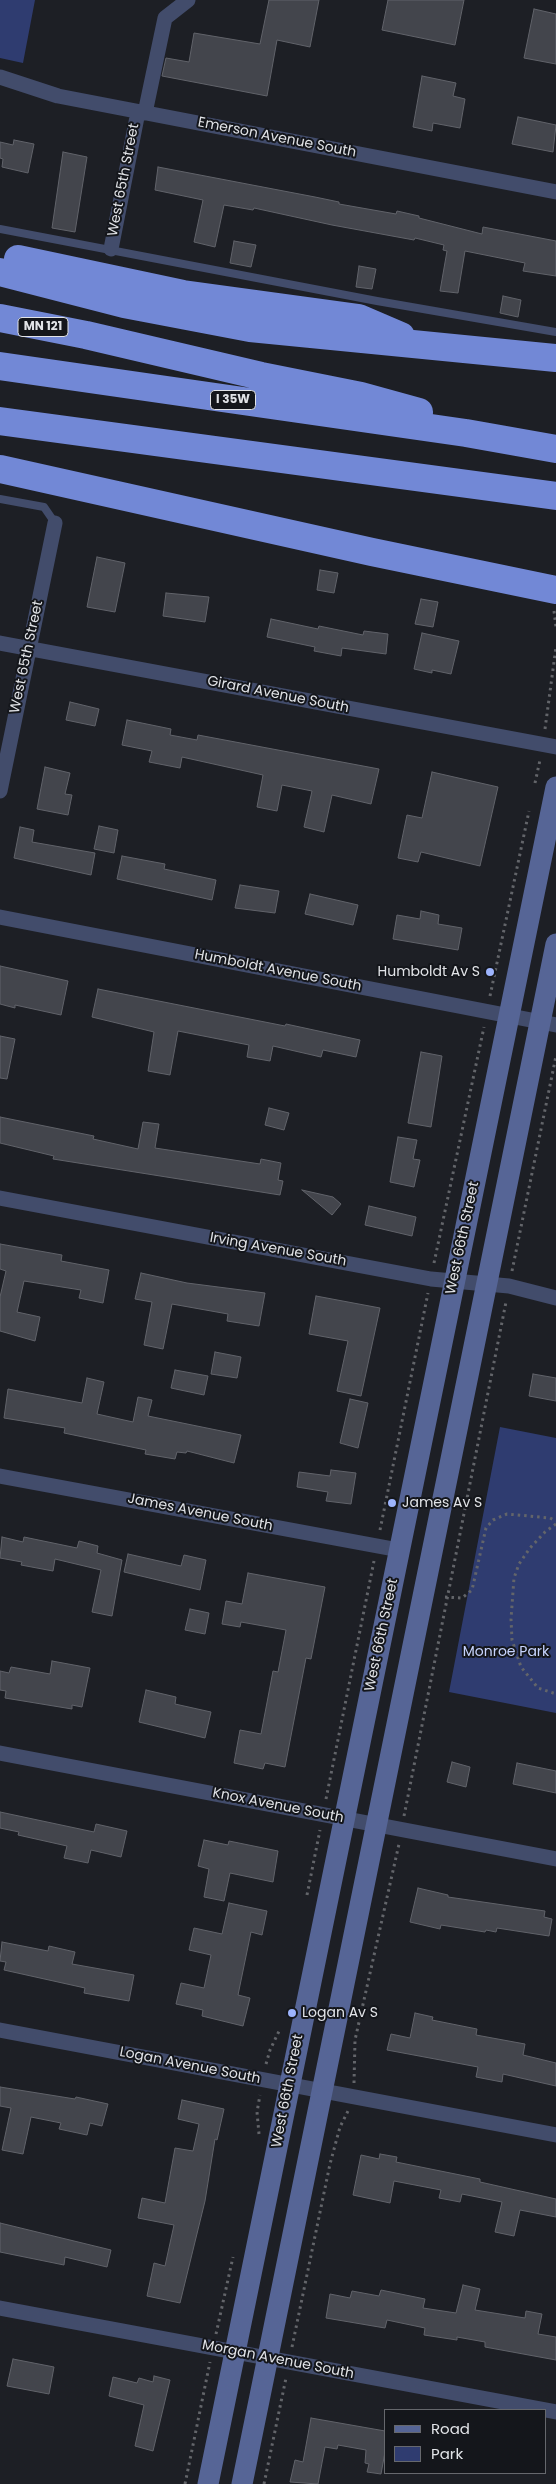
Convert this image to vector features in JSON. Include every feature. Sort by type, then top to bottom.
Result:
[{"type":"highway","points":[[0,256],[183,294],[358,318],[428,347]]},
{"type":"highway","points":[[0,272],[124,304],[250,328],[428,347],[556,358]]},
{"type":"highway","name":"MN 121","points":[[0,318],[86,335],[406,407],[466,433]]},
{"type":"highway","name":"I 35W","points":[[0,366],[466,433],[549,448]]},
{"type":"highway","points":[[0,421],[555,496]]},
{"type":"highway","points":[[0,469],[372,552],[555,601]]},
{"type":"main road","name":"West 66th Street","points":[[208,2484],[556,787]]},
{"type":"main road","points":[[242,2484],[487,1284],[548,1024],[556,944]]},
{"type":"street","name":"West 65th Street","points":[[111,249],[165,18],[188,0]]},
{"type":"street","name":"Emerson Avenue South","points":[[0,77],[58,96],[556,192]]},
{"type":"street","name":"West 65th Street","points":[[0,791],[55,523]]},
{"type":"street","name":"Girard Avenue South","points":[[0,643],[549,746]]},
{"type":"street","name":"Humboldt Avenue South","points":[[0,917],[548,1024]]},
{"type":"street","name":"Irving Avenue South","points":[[0,1198],[431,1279],[510,1286],[556,1298]]},
{"type":"street","name":"James Avenue South","points":[[0,1476],[399,1550]]},
{"type":"street","name":"Knox Avenue South","points":[[0,1753],[556,1859]]},
{"type":"street","name":"Logan Avenue South","points":[[0,2030],[556,2135]]},
{"type":"street","name":"Morgan Avenue South","points":[[0,2308],[540,2409]]},
{"type":"lane","points":[[0,229],[377,301],[556,332]]},
{"type":"lane","points":[[0,499],[44,507],[55,523]]},
{"type":"path","points":[[555,601],[556,628]]},
{"type":"path","points":[[535,784],[549,746],[556,647]]},
{"type":"path","points":[[488,1012],[531,804]]},
{"type":"path","points":[[354,2079],[355,2040],[402,1830],[446,1597],[556,1056]]},
{"type":"path","points":[[446,1597],[462,1598],[472,1590],[486,1528],[493,1520],[507,1514],[550,1518],[556,1523],[530,1548],[519,1564],[514,1578],[511,1619],[512,1640],[521,1667],[538,1688],[556,1694]]},
{"type":"path","points":[[259,2136],[257,2112],[260,2095]]},
{"type":"path","points":[[264,2484],[330,2164],[340,2127],[347,2113]]},
{"type":"path","points":[[185,2484],[234,2252]]},
{"type":"green space","points":[[0,0],[35,0],[23,63],[0,58]]},
{"type":"green space","name":"Monroe Park","points":[[500,1427],[556,1438],[556,1713],[449,1692]]},
{"type":"building","points":[[269,0],[319,0],[310,47],[277,40],[267,96],[162,76],[166,58],[189,62],[194,33],[260,44]]},
{"type":"building","points":[[388,0],[464,0],[455,45],[382,30]]},
{"type":"building","points":[[534,9],[556,14],[556,64],[524,58]]},
{"type":"building","points":[[422,76],[456,83],[453,96],[465,99],[460,128],[433,123],[432,131],[413,127]]},
{"type":"building","points":[[518,117],[556,125],[553,152],[512,144]]},
{"type":"building","points":[[14,140],[34,144],[28,173],[2,167],[3,159],[0,158],[0,142],[13,145]]},
{"type":"building","points":[[63,152],[87,157],[75,232],[52,228]]},
{"type":"building","points":[[158,167],[315,197],[339,202],[339,204],[396,214],[397,211],[482,234],[483,227],[556,241],[556,276],[523,271],[525,263],[465,251],[458,293],[440,291],[447,251],[443,250],[444,245],[415,238],[414,240],[332,225],[254,208],[253,210],[224,205],[215,247],[194,242],[203,200],[155,190]]},
{"type":"building","points":[[234,241],[256,245],[251,267],[230,263]]},
{"type":"building","points":[[359,266],[376,269],[372,289],[356,287]]},
{"type":"building","points":[[503,296],[521,300],[518,317],[500,313]]},
{"type":"building","points":[[97,557],[125,563],[115,612],[87,607]]},
{"type":"building","points":[[320,570],[338,573],[334,593],[317,590]]},
{"type":"building","points":[[166,593],[209,597],[205,622],[163,616]]},
{"type":"building","points":[[421,599],[438,602],[433,627],[415,624]]},
{"type":"building","points":[[271,619],[318,629],[319,626],[363,635],[364,631],[388,634],[386,654],[342,648],[341,656],[314,651],[315,647],[267,637]]},
{"type":"building","points":[[422,633],[459,641],[451,674],[432,670],[432,673],[414,669]]},
{"type":"building","points":[[70,702],[99,709],[95,726],[66,720]]},
{"type":"building","points":[[127,720],[171,729],[170,735],[197,740],[198,735],[379,769],[371,804],[332,795],[324,832],[304,827],[312,791],[282,785],[277,811],[257,807],[263,775],[182,757],[180,768],[149,762],[152,751],[122,745]]},
{"type":"building","points":[[45,767],[70,773],[65,794],[72,795],[68,815],[37,809]]},
{"type":"building","points":[[432,772],[498,787],[480,866],[421,852],[418,862],[398,858],[407,815],[422,818]]},
{"type":"building","points":[[99,826],[118,830],[114,853],[94,849]]},
{"type":"building","points":[[20,827],[34,830],[32,842],[95,853],[91,875],[14,858]]},
{"type":"building","points":[[122,856],[165,864],[164,869],[216,880],[212,900],[117,879]]},
{"type":"building","points":[[240,885],[279,891],[275,913],[235,908]]},
{"type":"building","points":[[310,894],[358,905],[353,925],[305,914]]},
{"type":"building","points":[[421,911],[439,915],[438,924],[462,928],[458,950],[393,939],[397,915],[420,919]]},
{"type":"building","points":[[0,966],[68,981],[61,1015],[15,1005],[15,1008],[0,1004]]},
{"type":"building","points":[[98,989],[285,1026],[286,1024],[360,1040],[356,1057],[323,1050],[321,1057],[273,1046],[270,1061],[247,1057],[249,1045],[178,1031],[170,1075],[148,1071],[154,1032],[92,1017]]},
{"type":"building","points":[[0,1036],[15,1039],[7,1079],[0,1078]]},
{"type":"building","points":[[421,1052],[442,1056],[431,1127],[408,1123]]},
{"type":"building","points":[[269,1108],[289,1113],[284,1130],[265,1125]]},
{"type":"building","points":[[0,1117],[94,1136],[93,1139],[138,1149],[143,1122],[159,1124],[155,1148],[260,1164],[261,1159],[281,1163],[278,1180],[283,1181],[280,1195],[53,1159],[54,1156],[0,1143]]},
{"type":"building","points":[[398,1137],[417,1140],[413,1159],[420,1160],[414,1187],[390,1182]]},
{"type":"building","points":[[302,1190],[333,1197],[341,1204],[332,1215]]},
{"type":"building","points":[[369,1206],[416,1217],[412,1236],[365,1225]]},
{"type":"building","points":[[0,1244],[62,1255],[61,1261],[109,1270],[103,1303],[79,1298],[81,1290],[24,1281],[17,1312],[40,1317],[35,1341],[0,1331],[0,1297],[6,1271],[0,1269]]},
{"type":"building","points":[[141,1273],[187,1283],[265,1293],[259,1326],[227,1321],[228,1314],[172,1304],[163,1349],[144,1345],[152,1302],[135,1299]]},
{"type":"building","points":[[316,1296],[380,1308],[361,1396],[337,1391],[348,1341],[309,1334]]},
{"type":"building","points":[[215,1352],[241,1357],[237,1378],[211,1374]]},
{"type":"building","points":[[175,1370],[208,1376],[204,1395],[171,1388]]},
{"type":"building","points":[[533,1374],[556,1378],[556,1401],[529,1396]]},
{"type":"building","points":[[87,1378],[104,1382],[97,1414],[133,1422],[138,1397],[152,1400],[148,1416],[241,1435],[234,1463],[187,1451],[186,1453],[177,1452],[175,1459],[145,1454],[146,1450],[64,1433],[65,1428],[4,1418],[8,1389],[82,1403]]},
{"type":"building","points":[[350,1399],[368,1403],[358,1448],[340,1443]]},
{"type":"building","points":[[331,1470],[356,1473],[351,1504],[326,1501],[328,1492],[297,1487],[299,1472],[330,1476]]},
{"type":"building","points":[[2,1537],[23,1542],[24,1537],[77,1548],[79,1541],[98,1546],[97,1553],[122,1560],[112,1616],[92,1612],[101,1570],[55,1559],[53,1571],[21,1565],[22,1562],[0,1558]]},
{"type":"building","points":[[128,1554],[181,1566],[184,1555],[206,1560],[200,1590],[124,1572]]},
{"type":"building","points":[[248,1573],[325,1587],[311,1659],[306,1658],[285,1767],[265,1763],[263,1769],[234,1763],[240,1730],[261,1734],[273,1671],[278,1672],[286,1630],[241,1622],[240,1627],[222,1624],[226,1601],[242,1604]]},
{"type":"building","points":[[190,1609],[209,1613],[205,1634],[185,1630]]},
{"type":"building","points":[[52,1661],[90,1668],[82,1707],[72,1705],[72,1709],[5,1698],[6,1691],[0,1690],[0,1671],[9,1673],[11,1667],[50,1674]]},
{"type":"building","points":[[146,1690],[176,1697],[175,1704],[211,1712],[205,1738],[139,1722]]},
{"type":"building","points":[[452,1762],[470,1767],[466,1787],[447,1782]]},
{"type":"building","points":[[517,1763],[556,1771],[556,1793],[513,1784]]},
{"type":"building","points":[[0,1812],[94,1832],[96,1824],[127,1831],[121,1857],[91,1850],[88,1863],[64,1858],[67,1846],[18,1835],[19,1832],[0,1828]]},
{"type":"building","points":[[204,1840],[228,1845],[229,1841],[278,1851],[273,1882],[230,1873],[224,1901],[204,1897],[209,1869],[198,1866]]},
{"type":"building","points":[[418,1888],[448,1895],[448,1897],[545,1911],[544,1917],[552,1919],[549,1936],[497,1928],[496,1932],[486,1930],[485,1932],[441,1925],[440,1929],[410,1922]]},
{"type":"building","points":[[229,1903],[267,1911],[262,1935],[251,1932],[238,1995],[250,1998],[243,2026],[202,2016],[203,2010],[176,2004],[181,1983],[204,1988],[211,1955],[189,1950],[194,1928],[222,1934]]},
{"type":"building","points":[[2,1942],[48,1951],[49,1946],[75,1952],[72,1964],[134,1975],[129,2001],[84,1993],[85,1988],[4,1970],[6,1962],[0,1961]]},
{"type":"building","points":[[415,2013],[433,2017],[432,2020],[477,2029],[476,2035],[525,2044],[523,2055],[556,2063],[556,2086],[503,2074],[502,2082],[476,2077],[478,2067],[387,2050],[391,2034],[410,2038]]},
{"type":"building","points":[[0,2087],[75,2099],[76,2097],[108,2104],[102,2126],[90,2123],[87,2135],[59,2129],[61,2123],[31,2117],[23,2154],[2,2150],[11,2108],[0,2106]]},
{"type":"building","points":[[182,2100],[224,2109],[217,2140],[215,2139],[205,2201],[180,2303],[147,2296],[154,2263],[165,2266],[174,2225],[138,2218],[142,2198],[165,2203],[175,2148],[193,2151],[199,2124],[178,2119]]},
{"type":"building","points":[[380,2154],[397,2157],[396,2162],[480,2179],[480,2182],[556,2199],[556,2217],[520,2210],[514,2236],[495,2232],[502,2202],[462,2194],[460,2202],[439,2198],[441,2190],[394,2181],[390,2203],[353,2195],[361,2155],[379,2159]]},
{"type":"building","points":[[0,2223],[111,2250],[107,2267],[65,2257],[64,2265],[0,2252]]},
{"type":"building","points":[[463,2285],[480,2289],[475,2310],[525,2318],[526,2311],[542,2314],[538,2334],[556,2337],[556,2360],[485,2347],[485,2342],[457,2337],[457,2340],[424,2335],[425,2328],[387,2320],[385,2328],[326,2318],[330,2294],[350,2298],[352,2291],[379,2296],[381,2290],[425,2299],[423,2308],[456,2313]]},
{"type":"building","points":[[13,2359],[54,2367],[49,2394],[7,2386]]},
{"type":"building","points":[[154,2376],[170,2380],[153,2451],[135,2446],[144,2405],[109,2396],[113,2377],[137,2383],[139,2378],[153,2382]]},
{"type":"building","points":[[311,2418],[384,2431],[384,2458],[381,2474],[367,2472],[369,2464],[365,2463],[366,2450],[338,2445],[337,2449],[325,2447],[318,2484],[290,2482],[295,2460],[303,2462]]},
{"type":"place","name":"Humboldt Av S","points":[[490,972]]},
{"type":"place","name":"James Av S","points":[[392,1503]]},
{"type":"place","name":"Logan Av S","points":[[292,2013]]}]
